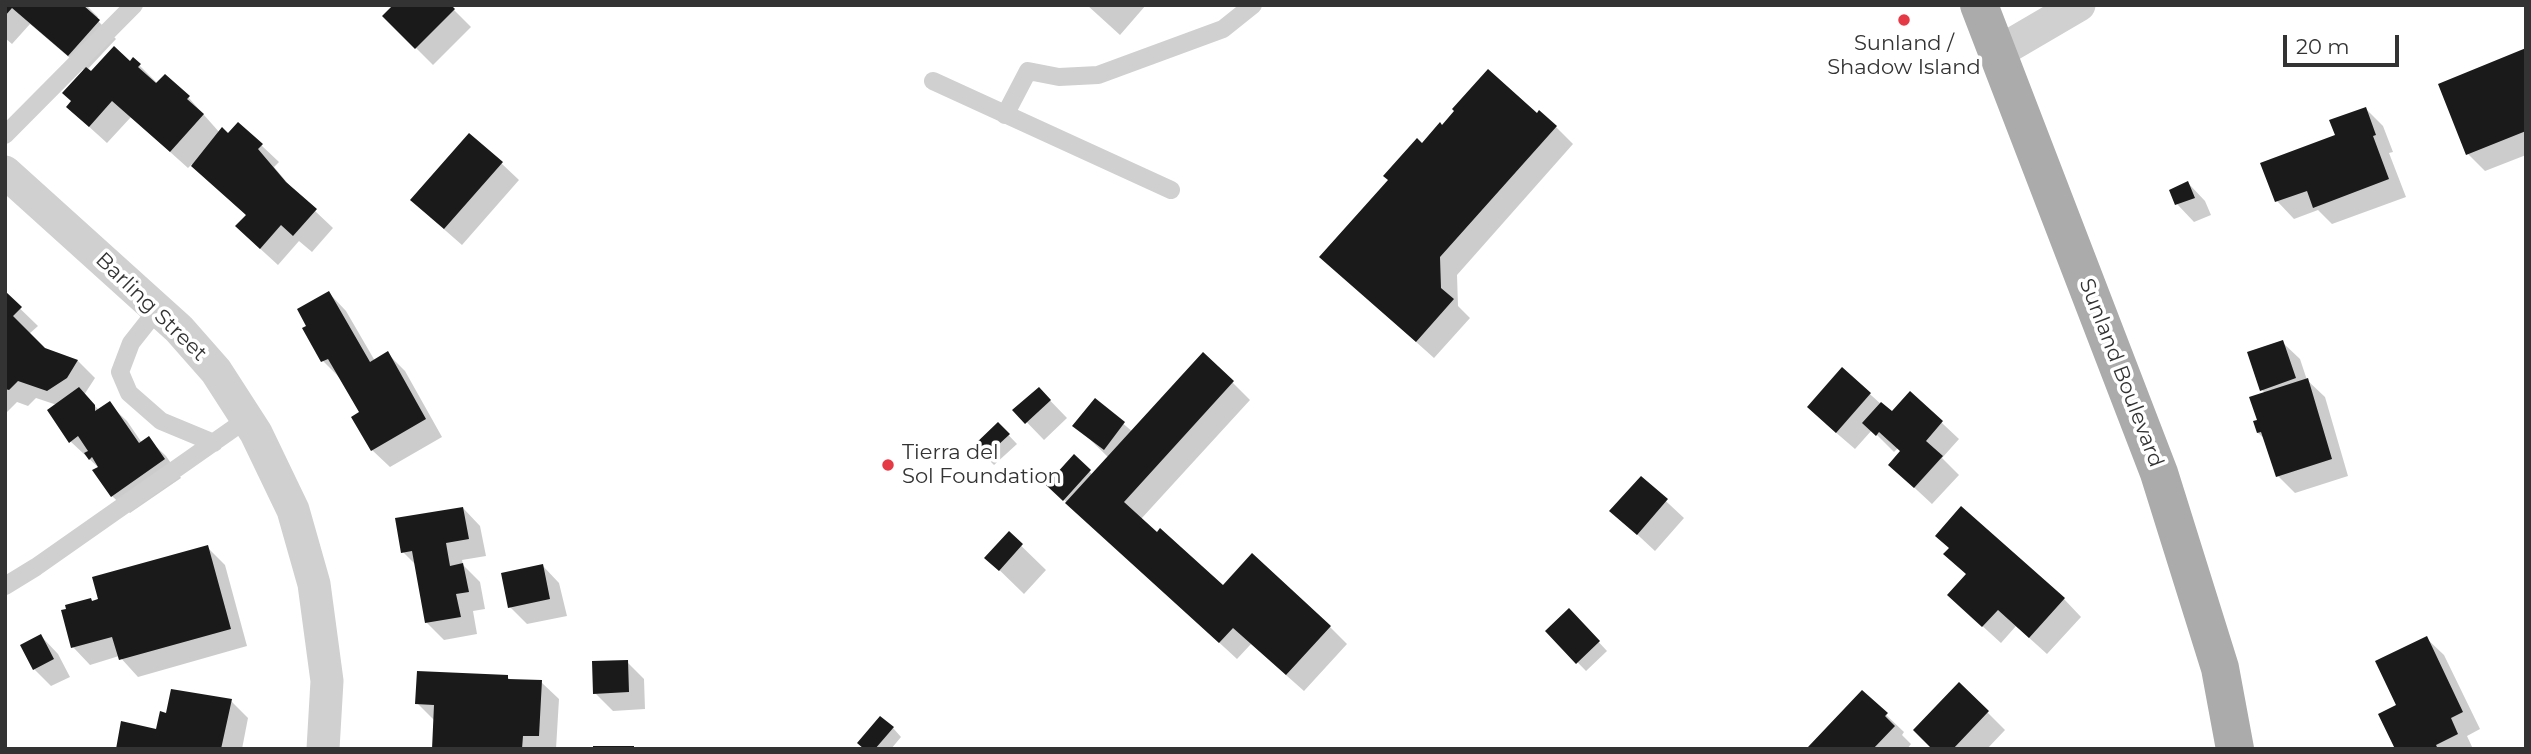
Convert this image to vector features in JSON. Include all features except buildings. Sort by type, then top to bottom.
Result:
[{"type":"main road","name":"Sunland Boulevard","points":[[1979,5],[2160,473],[2220,668],[2235,749]]},
{"type":"street","points":[[1997,53],[2079,5]]},
{"type":"street","name":"Barling Street","points":[[5,173],[179,329],[216,370],[256,432],[292,510],[314,584],[327,681],[323,749]]},
{"type":"lane","points":[[5,135],[134,5]]},
{"type":"lane","points":[[1005,115],[1028,71],[1059,77],[1098,75],[1223,29],[1253,5]]},
{"type":"lane","points":[[933,81],[1171,190]]},
{"type":"lane","points":[[158,310],[131,343],[120,372],[124,383],[129,393],[161,421],[214,443]]},
{"type":"lane","points":[[5,586],[247,419]]},
{"type":"place","name":"Sunland / Shadow Island","points":[[1904,20]]},
{"type":"place","name":"Tierra del Sol Foundation","points":[[888,465]]}]
